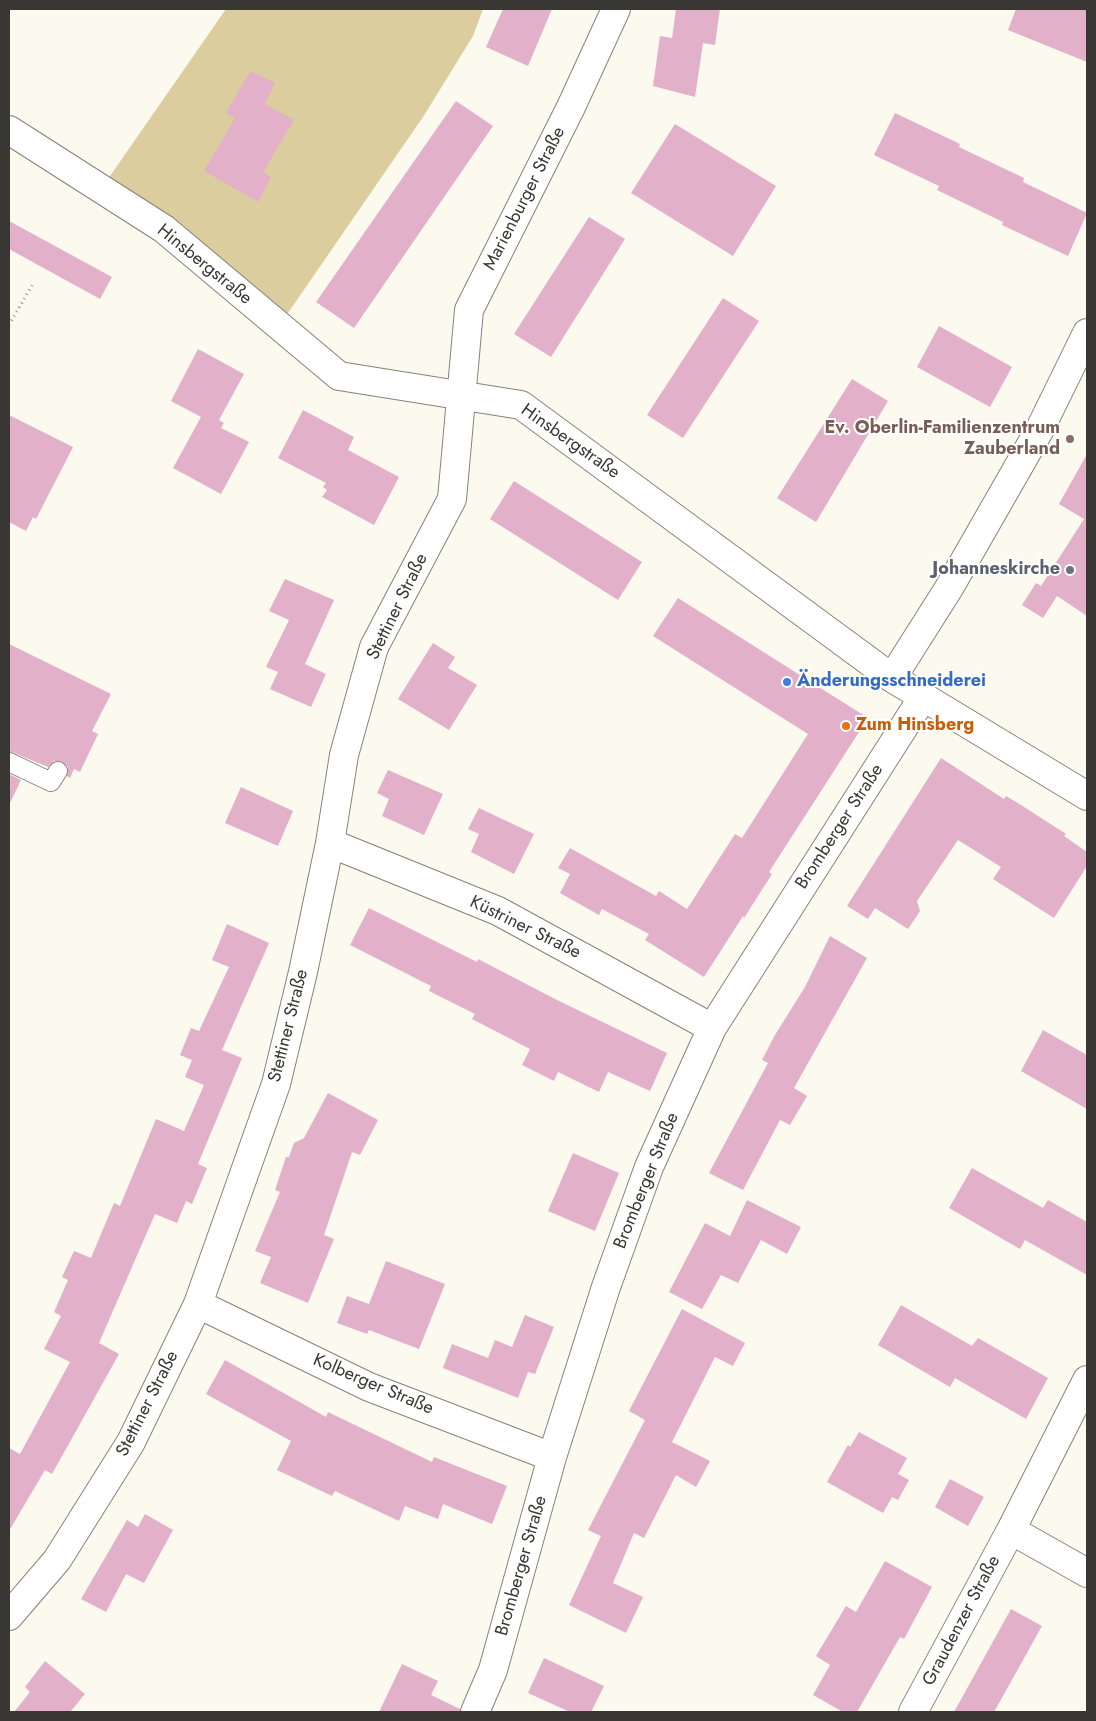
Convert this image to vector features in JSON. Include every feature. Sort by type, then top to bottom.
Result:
[{"type":"street","name":"Marienburger Straße","points":[[462,396],[469,310],[571,108],[616,9]]},
{"type":"street","name":"Hinsbergstraße","points":[[9,130],[164,229],[339,376],[521,405],[892,678],[1087,796]]},
{"type":"street","points":[[892,678],[949,588],[1040,430],[1087,333]]},
{"type":"street","name":"Stettiner Straße","points":[[9,1616],[57,1560],[131,1442],[198,1304],[276,1084],[303,972],[330,842],[344,755],[374,647],[452,499],[462,396]]},
{"type":"street","name":"Bromberger Straße","points":[[475,1712],[493,1670],[552,1457],[606,1287],[649,1167],[712,1028],[923,697]]},
{"type":"street","name":"Küstriner Straße","points":[[330,842],[498,911],[712,1028]]},
{"type":"street","name":"Kolberger Straße","points":[[198,1304],[370,1387],[552,1457]]},
{"type":"street","name":"Graudenzer Straße","points":[[913,1712],[1011,1530],[1087,1380]]},
{"type":"street","points":[[1011,1530],[1087,1573]]},
{"type":"lane","points":[[9,762],[52,782],[58,771]]},
{"type":"path","points":[[9,324],[34,282]]},
{"type":"shaded area","points":[[226,9],[483,9],[473,36],[423,117],[279,326],[101,189]]},
{"type":"building","points":[[503,9],[552,9],[528,66],[486,47]]},
{"type":"building","points":[[676,9],[720,9],[715,45],[703,43],[695,97],[653,86],[660,36],[672,38]]},
{"type":"building","points":[[1016,9],[1087,9],[1087,62],[1008,30]]},
{"type":"building","points":[[250,71],[275,83],[265,104],[294,120],[263,172],[271,177],[258,202],[204,171],[235,118],[226,113]]},
{"type":"building","points":[[456,101],[493,126],[354,328],[316,302]]},
{"type":"building","points":[[895,113],[960,144],[959,147],[1024,178],[1023,182],[1087,213],[1068,256],[1002,225],[1003,222],[937,190],[939,186],[874,155]]},
{"type":"building","points":[[675,124],[776,186],[733,256],[631,193]]},
{"type":"building","points":[[589,217],[625,239],[551,357],[514,334]]},
{"type":"building","points":[[9,221],[112,277],[100,299],[9,249]]},
{"type":"building","points":[[723,298],[759,321],[683,438],[647,415]]},
{"type":"building","points":[[939,326],[1012,367],[990,407],[917,367]]},
{"type":"building","points":[[198,349],[244,374],[219,420],[224,423],[221,428],[249,442],[221,494],[173,468],[201,417],[171,401]]},
{"type":"building","points":[[852,379],[888,401],[816,522],[777,498]]},
{"type":"building","points":[[303,410],[354,437],[348,450],[399,477],[374,525],[322,497],[327,490],[323,487],[326,483],[278,458]]},
{"type":"building","points":[[9,415],[73,447],[36,519],[33,517],[26,531],[9,522]]},
{"type":"building","name":"Johanneskirche","points":[[1087,454],[1087,616],[1057,596],[1043,618],[1022,605],[1036,583],[1041,586],[1084,519],[1059,504]]},
{"type":"building","points":[[514,481],[642,562],[618,600],[490,519]]},
{"type":"building","points":[[285,579],[334,600],[305,664],[326,674],[311,707],[270,689],[278,672],[266,667],[289,620],[269,611]]},
{"type":"building","points":[[678,598],[868,718],[769,872],[772,874],[704,977],[645,940],[649,934],[602,909],[599,915],[560,893],[570,874],[558,868],[570,848],[656,896],[659,891],[687,909],[735,834],[742,838],[808,734],[653,636]]},
{"type":"building","points":[[433,643],[455,657],[448,668],[477,685],[449,730],[398,699]]},
{"type":"building","points":[[9,644],[111,694],[92,731],[98,734],[80,772],[74,769],[70,778],[67,776],[68,767],[63,762],[54,761],[48,767],[9,751]]},
{"type":"building","points":[[941,758],[1004,799],[1006,796],[1021,805],[1066,834],[1064,836],[1087,852],[1087,866],[1054,918],[993,879],[1001,867],[958,840],[917,901],[920,911],[908,929],[875,908],[868,919],[847,906]]},
{"type":"building","points":[[388,770],[443,794],[424,835],[382,816],[389,799],[377,793]]},
{"type":"building","points":[[9,774],[21,780],[9,805]]},
{"type":"building","points":[[241,787],[293,811],[278,846],[225,823]]},
{"type":"building","points":[[479,808],[534,834],[514,874],[471,852],[479,834],[468,829]]},
{"type":"building","points":[[369,908],[477,962],[478,959],[559,1001],[667,1053],[650,1091],[608,1072],[599,1092],[558,1072],[554,1081],[522,1065],[530,1049],[472,1019],[475,1014],[429,991],[431,986],[350,945]]},
{"type":"building","points":[[227,924],[269,943],[222,1050],[242,1058],[198,1164],[207,1168],[192,1204],[186,1201],[177,1223],[155,1214],[99,1343],[119,1354],[52,1474],[45,1470],[9,1531],[9,1448],[20,1454],[70,1362],[44,1349],[61,1316],[54,1312],[68,1280],[62,1277],[74,1251],[91,1258],[114,1203],[120,1206],[156,1119],[184,1131],[204,1085],[185,1077],[192,1060],[180,1055],[191,1028],[199,1031],[229,967],[212,960]]},
{"type":"building","points":[[830,936],[867,958],[794,1088],[807,1096],[790,1125],[780,1120],[743,1190],[709,1173],[768,1063],[762,1060],[805,987]]},
{"type":"building","points":[[1043,1030],[1087,1055],[1087,1109],[1021,1071]]},
{"type":"building","points":[[328,1093],[378,1120],[360,1155],[352,1152],[324,1235],[334,1239],[308,1303],[260,1283],[271,1257],[255,1251],[280,1192],[275,1190],[286,1157],[289,1157],[294,1143],[304,1138]]},
{"type":"building","points":[[573,1153],[619,1173],[595,1231],[548,1211]]},
{"type":"building","points":[[972,1168],[1043,1208],[1048,1200],[1087,1222],[1087,1275],[1025,1240],[1020,1249],[949,1208]]},
{"type":"building","points":[[747,1200],[801,1227],[787,1254],[761,1240],[738,1283],[721,1275],[702,1309],[669,1292],[705,1223],[730,1236]]},
{"type":"building","points":[[386,1261],[445,1284],[419,1349],[369,1330],[367,1334],[337,1323],[347,1296],[369,1304]]},
{"type":"building","points":[[901,1305],[972,1346],[978,1338],[1048,1378],[1026,1419],[955,1378],[950,1387],[878,1345]]},
{"type":"building","points":[[682,1309],[745,1343],[733,1366],[715,1357],[672,1442],[710,1461],[696,1487],[676,1475],[644,1538],[634,1533],[613,1583],[643,1597],[626,1633],[569,1605],[601,1536],[588,1530],[645,1420],[629,1411]]},
{"type":"building","points":[[525,1315],[554,1327],[535,1374],[528,1372],[518,1398],[443,1368],[452,1344],[488,1358],[495,1340],[512,1347]]},
{"type":"building","points":[[225,1360],[326,1417],[328,1412],[432,1462],[434,1457],[507,1486],[492,1524],[443,1504],[438,1519],[405,1506],[399,1521],[335,1491],[332,1496],[277,1470],[291,1441],[206,1394]]},
{"type":"building","points":[[859,1432],[907,1458],[898,1474],[909,1480],[898,1500],[892,1497],[883,1513],[827,1482],[848,1445],[850,1447]]},
{"type":"building","points":[[950,1479],[984,1497],[968,1526],[935,1507]]},
{"type":"building","points":[[145,1514],[173,1530],[144,1583],[126,1574],[106,1612],[81,1599],[127,1520],[138,1527]]},
{"type":"building","points":[[885,1561],[932,1587],[904,1639],[900,1637],[857,1712],[843,1712],[813,1695],[830,1665],[816,1656],[846,1606],[856,1612]]},
{"type":"building","points":[[1011,1609],[1042,1626],[994,1712],[954,1712]]},
{"type":"building","points":[[544,1658],[604,1686],[591,1712],[570,1712],[528,1693]]},
{"type":"building","points":[[45,1661],[85,1694],[70,1712],[14,1712],[30,1692],[25,1687]]},
{"type":"building","points":[[402,1664],[438,1681],[431,1695],[460,1709],[460,1712],[379,1712]]},
{"type":"place","name":"Ev. Oberlin-Familienzentrum Zauberland","points":[[1070,439]]},
{"type":"place","name":"Johanneskirche","points":[[1070,570]]},
{"type":"place","name":"Änderungsschneiderei","points":[[787,682]]},
{"type":"place","name":"Zum Hinsberg","points":[[846,726]]}]
